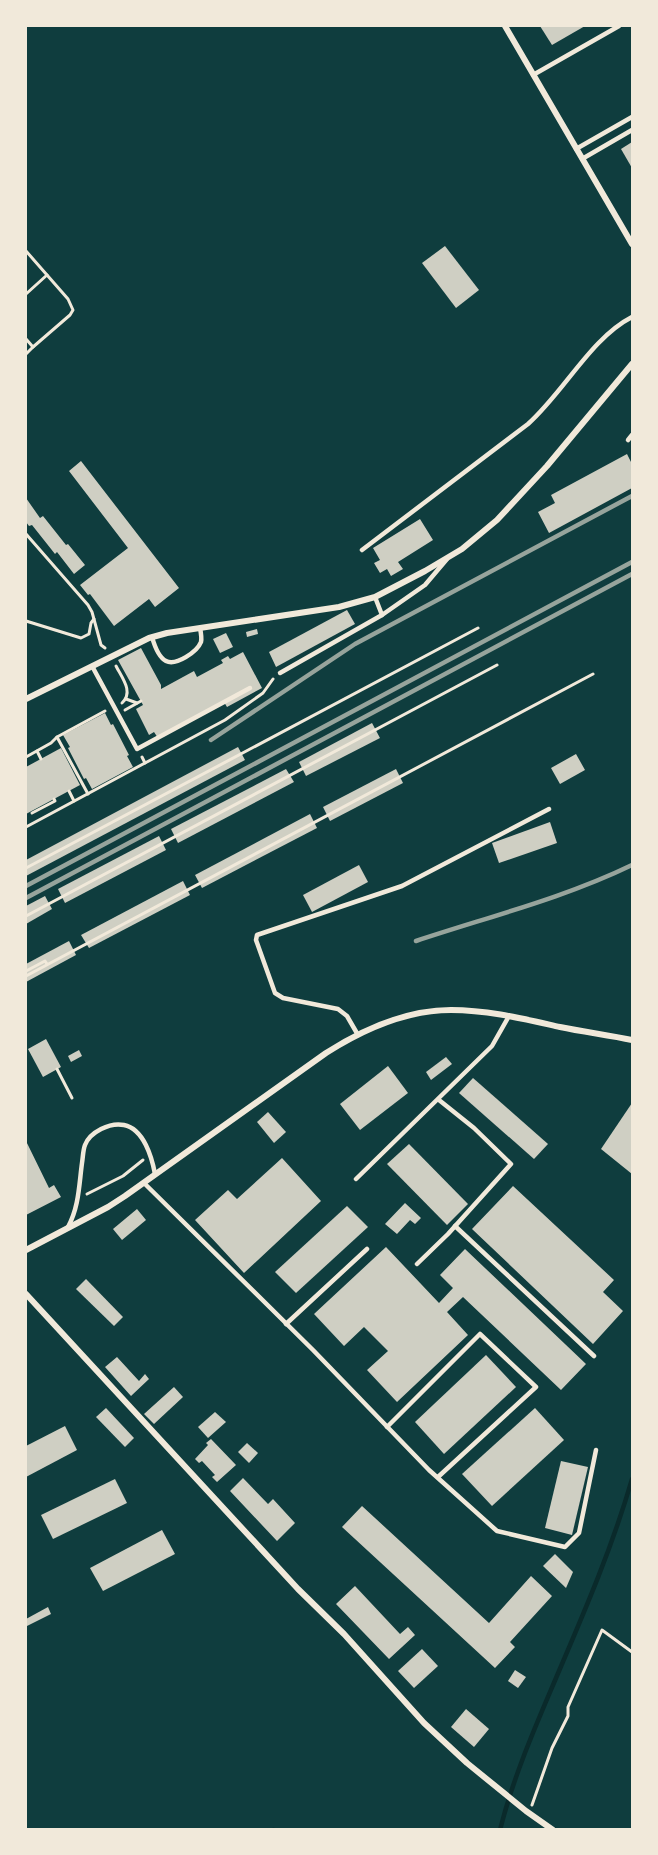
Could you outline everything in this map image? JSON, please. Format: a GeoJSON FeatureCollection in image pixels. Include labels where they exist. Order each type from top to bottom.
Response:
{"type":"FeatureCollection","features":[{"type":"Feature","properties":{"kind":"street"},"geometry":{"type":"LineString","coordinates":[[505,26],[633,244]]}},
{"type":"Feature","properties":{"kind":"street"},"geometry":{"type":"LineString","coordinates":[[26,699],[152,637],[320,610],[375,597],[449,557],[478,537],[519,497],[633,364]]}},
{"type":"Feature","properties":{"kind":"street"},"geometry":{"type":"LineString","coordinates":[[26,1250],[108,1208],[326,1053],[373,1028],[416,1015],[449,1010],[509,1016],[633,1040]]}},
{"type":"Feature","properties":{"kind":"street"},"geometry":{"type":"LineString","coordinates":[[26,1294],[298,1588],[344,1634],[424,1723],[492,1784],[553,1830]]}},
{"type":"Feature","properties":{"kind":"lane"},"geometry":{"type":"LineString","coordinates":[[533,75],[619,26]]}},
{"type":"Feature","properties":{"kind":"lane"},"geometry":{"type":"LineString","coordinates":[[576,149],[633,117]]}},
{"type":"Feature","properties":{"kind":"lane"},"geometry":{"type":"LineString","coordinates":[[582,159],[633,130]]}},
{"type":"Feature","properties":{"kind":"lane"},"geometry":{"type":"LineString","coordinates":[[362,550],[528,424],[542,411],[610,331],[633,317]]}},
{"type":"Feature","properties":{"kind":"lane"},"geometry":{"type":"LineString","coordinates":[[628,440],[633,435]]}},
{"type":"Feature","properties":{"kind":"lane"},"geometry":{"type":"LineString","coordinates":[[280,673],[382,615],[425,585],[449,557]]}},
{"type":"Feature","properties":{"kind":"lane"},"geometry":{"type":"LineString","coordinates":[[375,597],[382,615]]}},
{"type":"Feature","properties":{"kind":"lane"},"geometry":{"type":"LineString","coordinates":[[152,637],[161,657],[166,662],[173,662],[182,659],[197,648],[201,639],[200,628]]}},
{"type":"Feature","properties":{"kind":"lane"},"geometry":{"type":"LineString","coordinates":[[92,665],[137,749],[250,688]]}},
{"type":"Feature","properties":{"kind":"lane"},"geometry":{"type":"LineString","coordinates":[[358,1035],[347,1016],[338,1009],[283,998],[275,993],[256,940],[257,935],[402,886],[549,810]]}},
{"type":"Feature","properties":{"kind":"lane"},"geometry":{"type":"LineString","coordinates":[[356,1179],[492,1046],[509,1016]]}},
{"type":"Feature","properties":{"kind":"lane"},"geometry":{"type":"LineString","coordinates":[[417,1264],[511,1164],[474,1128],[439,1100]]}},
{"type":"Feature","properties":{"kind":"lane"},"geometry":{"type":"LineString","coordinates":[[67,1229],[73,1218],[78,1198],[84,1146],[97,1131],[126,1125],[135,1131],[150,1155],[155,1174]]}},
{"type":"Feature","properties":{"kind":"lane"},"geometry":{"type":"LineString","coordinates":[[144,1183],[438,1478],[497,1531],[565,1547],[579,1533],[596,1450]]}},
{"type":"Feature","properties":{"kind":"lane"},"geometry":{"type":"LineString","coordinates":[[455,1226],[594,1356]]}},
{"type":"Feature","properties":{"kind":"lane"},"geometry":{"type":"LineString","coordinates":[[286,1324],[367,1249]]}},
{"type":"Feature","properties":{"kind":"lane"},"geometry":{"type":"LineString","coordinates":[[387,1427],[480,1334],[536,1387],[438,1478]]}},
{"type":"Feature","properties":{"kind":"path"},"geometry":{"type":"LineString","coordinates":[[26,251],[68,299],[73,310],[26,354]]}},
{"type":"Feature","properties":{"kind":"path"},"geometry":{"type":"LineString","coordinates":[[26,294],[47,275]]}},
{"type":"Feature","properties":{"kind":"path"},"geometry":{"type":"LineString","coordinates":[[26,339],[33,347]]}},
{"type":"Feature","properties":{"kind":"path"},"geometry":{"type":"LineString","coordinates":[[26,534],[87,605],[101,645],[104,645],[113,655],[126,685],[126,699]]}},
{"type":"Feature","properties":{"kind":"path"},"geometry":{"type":"LineString","coordinates":[[26,621],[81,638],[89,634],[91,622],[94,620]]}},
{"type":"Feature","properties":{"kind":"path"},"geometry":{"type":"LineString","coordinates":[[26,868],[478,628]]}},
{"type":"Feature","properties":{"kind":"path"},"geometry":{"type":"LineString","coordinates":[[26,916],[496,665]]}},
{"type":"Feature","properties":{"kind":"path"},"geometry":{"type":"LineString","coordinates":[[26,827],[225,720],[263,693],[280,673]]}},
{"type":"Feature","properties":{"kind":"path"},"geometry":{"type":"LineString","coordinates":[[26,976],[593,675]]}},
{"type":"Feature","properties":{"kind":"path"},"geometry":{"type":"LineString","coordinates":[[126,699],[137,704]]}},
{"type":"Feature","properties":{"kind":"path"},"geometry":{"type":"LineString","coordinates":[[114,706],[126,699]]}},
{"type":"Feature","properties":{"kind":"path"},"geometry":{"type":"LineString","coordinates":[[26,757],[107,709],[111,718]]}},
{"type":"Feature","properties":{"kind":"path"},"geometry":{"type":"LineString","coordinates":[[57,737],[88,794]]}},
{"type":"Feature","properties":{"kind":"path"},"geometry":{"type":"LineString","coordinates":[[137,749],[145,763]]}},
{"type":"Feature","properties":{"kind":"path"},"geometry":{"type":"LineString","coordinates":[[37,751],[41,759]]}},
{"type":"Feature","properties":{"kind":"path"},"geometry":{"type":"LineString","coordinates":[[69,791],[74,801]]}},
{"type":"Feature","properties":{"kind":"path"},"geometry":{"type":"LineString","coordinates":[[37,821],[32,812],[55,801],[54,799]]}},
{"type":"Feature","properties":{"kind":"path"},"geometry":{"type":"LineString","coordinates":[[26,971],[45,961],[47,964]]}},
{"type":"Feature","properties":{"kind":"path"},"geometry":{"type":"LineString","coordinates":[[57,1069],[72,1098]]}},
{"type":"Feature","properties":{"kind":"path"},"geometry":{"type":"LineString","coordinates":[[78,1198],[123,1176],[150,1155]]}},
{"type":"Feature","properties":{"kind":"path"},"geometry":{"type":"LineString","coordinates":[[528,1812],[552,1748],[568,1716],[568,1707],[602,1630],[633,1652]]}},
{"type":"Feature","properties":{"kind":"building"},"geometry":{"type":"Polygon","coordinates":[[[540,26],[585,26],[552,45],[540,26]]]}},
{"type":"Feature","properties":{"kind":"building"},"geometry":{"type":"Polygon","coordinates":[[[632,142],[632,168],[621,149],[632,142]]]}},
{"type":"Feature","properties":{"kind":"building"},"geometry":{"type":"Polygon","coordinates":[[[445,246],[479,290],[456,308],[422,263],[445,246]]]}},
{"type":"Feature","properties":{"kind":"building"},"geometry":{"type":"Polygon","coordinates":[[[627,454],[632,464],[632,488],[549,533],[538,512],[555,503],[551,495],[627,454]]]}},
{"type":"Feature","properties":{"kind":"building"},"geometry":{"type":"Polygon","coordinates":[[[81,461],[179,588],[155,607],[149,599],[114,626],[90,594],[88,595],[80,585],[128,548],[69,471],[81,461]]]}},
{"type":"Feature","properties":{"kind":"building"},"geometry":{"type":"Polygon","coordinates":[[[26,498],[40,518],[43,516],[85,565],[74,574],[57,552],[55,554],[32,525],[29,526],[26,522],[26,498]]]}},
{"type":"Feature","properties":{"kind":"building"},"geometry":{"type":"Polygon","coordinates":[[[420,519],[433,540],[398,562],[403,569],[391,576],[387,569],[380,573],[374,563],[380,560],[373,548],[420,519]]]}},
{"type":"Feature","properties":{"kind":"building"},"geometry":{"type":"Polygon","coordinates":[[[347,610],[355,624],[276,667],[269,652],[347,610]]]}},
{"type":"Feature","properties":{"kind":"building"},"geometry":{"type":"Polygon","coordinates":[[[257,629],[258,634],[247,637],[246,632],[257,629]]]}},
{"type":"Feature","properties":{"kind":"building"},"geometry":{"type":"Polygon","coordinates":[[[226,633],[233,647],[220,653],[213,639],[226,633]]]}},
{"type":"Feature","properties":{"kind":"building"},"geometry":{"type":"Polygon","coordinates":[[[141,648],[161,689],[194,671],[197,677],[223,663],[221,660],[228,656],[230,659],[243,652],[262,688],[227,707],[224,702],[158,738],[154,732],[149,735],[136,709],[143,705],[118,660],[141,648]]]}},
{"type":"Feature","properties":{"kind":"building"},"geometry":{"type":"Polygon","coordinates":[[[105,713],[111,725],[113,724],[133,767],[92,789],[86,778],[84,779],[63,735],[105,713]]]}},
{"type":"Feature","properties":{"kind":"building"},"geometry":{"type":"Polygon","coordinates":[[[372,723],[380,738],[306,776],[299,762],[372,723]]]}},
{"type":"Feature","properties":{"kind":"building"},"geometry":{"type":"Polygon","coordinates":[[[238,747],[245,760],[26,876],[26,860],[238,747]]]}},
{"type":"Feature","properties":{"kind":"building"},"geometry":{"type":"Polygon","coordinates":[[[61,748],[80,785],[26,814],[26,767],[61,748]]]}},
{"type":"Feature","properties":{"kind":"building"},"geometry":{"type":"Polygon","coordinates":[[[576,754],[585,770],[560,784],[551,768],[576,754]]]}},
{"type":"Feature","properties":{"kind":"building"},"geometry":{"type":"Polygon","coordinates":[[[286,769],[294,782],[178,843],[171,829],[286,769]]]}},
{"type":"Feature","properties":{"kind":"building"},"geometry":{"type":"Polygon","coordinates":[[[396,769],[403,783],[330,821],[323,807],[396,769]]]}},
{"type":"Feature","properties":{"kind":"building"},"geometry":{"type":"Polygon","coordinates":[[[310,814],[317,828],[202,888],[195,875],[310,814]]]}},
{"type":"Feature","properties":{"kind":"building"},"geometry":{"type":"Polygon","coordinates":[[[550,822],[557,843],[499,863],[492,843],[550,822]]]}},
{"type":"Feature","properties":{"kind":"building"},"geometry":{"type":"Polygon","coordinates":[[[159,836],[166,850],[65,903],[58,889],[159,836]]]}},
{"type":"Feature","properties":{"kind":"building"},"geometry":{"type":"Polygon","coordinates":[[[359,865],[368,882],[312,912],[303,895],[359,865]]]}},
{"type":"Feature","properties":{"kind":"building"},"geometry":{"type":"Polygon","coordinates":[[[183,881],[190,895],[89,948],[81,935],[183,881]]]}},
{"type":"Feature","properties":{"kind":"building"},"geometry":{"type":"Polygon","coordinates":[[[45,896],[52,909],[26,924],[26,906],[45,896]]]}},
{"type":"Feature","properties":{"kind":"building"},"geometry":{"type":"Polygon","coordinates":[[[69,941],[76,955],[26,982],[26,964],[69,941]]]}},
{"type":"Feature","properties":{"kind":"building"},"geometry":{"type":"Polygon","coordinates":[[[46,1039],[61,1067],[43,1077],[28,1049],[46,1039]]]}},
{"type":"Feature","properties":{"kind":"building"},"geometry":{"type":"Polygon","coordinates":[[[79,1050],[82,1056],[71,1062],[68,1056],[79,1050]]]}},
{"type":"Feature","properties":{"kind":"building"},"geometry":{"type":"Polygon","coordinates":[[[446,1057],[452,1064],[431,1080],[426,1072],[446,1057]]]}},
{"type":"Feature","properties":{"kind":"building"},"geometry":{"type":"Polygon","coordinates":[[[388,1066],[408,1093],[360,1130],[340,1104],[388,1066]]]}},
{"type":"Feature","properties":{"kind":"building"},"geometry":{"type":"Polygon","coordinates":[[[473,1078],[548,1144],[534,1159],[459,1093],[473,1078]]]}},
{"type":"Feature","properties":{"kind":"building"},"geometry":{"type":"Polygon","coordinates":[[[632,1103],[632,1174],[601,1149],[632,1103]]]}},
{"type":"Feature","properties":{"kind":"building"},"geometry":{"type":"Polygon","coordinates":[[[268,1112],[286,1132],[274,1143],[257,1122],[268,1112]]]}},
{"type":"Feature","properties":{"kind":"building"},"geometry":{"type":"Polygon","coordinates":[[[26,1141],[49,1188],[54,1185],[61,1197],[26,1215],[26,1141]]]}},
{"type":"Feature","properties":{"kind":"building"},"geometry":{"type":"Polygon","coordinates":[[[409,1144],[468,1204],[447,1225],[387,1164],[409,1144]]]}},
{"type":"Feature","properties":{"kind":"building"},"geometry":{"type":"Polygon","coordinates":[[[282,1158],[321,1201],[244,1273],[195,1220],[228,1190],[237,1199],[282,1158]]]}},
{"type":"Feature","properties":{"kind":"building"},"geometry":{"type":"Polygon","coordinates":[[[513,1186],[614,1280],[603,1292],[623,1311],[593,1344],[472,1229],[513,1186]]]}},
{"type":"Feature","properties":{"kind":"building"},"geometry":{"type":"Polygon","coordinates":[[[405,1203],[421,1218],[415,1224],[410,1220],[397,1234],[385,1224],[405,1203]]]}},
{"type":"Feature","properties":{"kind":"building"},"geometry":{"type":"Polygon","coordinates":[[[347,1206],[368,1227],[296,1293],[275,1272],[347,1206]]]}},
{"type":"Feature","properties":{"kind":"building"},"geometry":{"type":"Polygon","coordinates":[[[137,1209],[146,1220],[122,1240],[113,1229],[137,1209]]]}},
{"type":"Feature","properties":{"kind":"building"},"geometry":{"type":"Polygon","coordinates":[[[386,1247],[439,1303],[453,1288],[440,1275],[465,1249],[586,1364],[561,1390],[463,1297],[447,1312],[468,1335],[397,1402],[367,1370],[388,1351],[364,1327],[344,1346],[314,1314],[386,1247]]]}},
{"type":"Feature","properties":{"kind":"building"},"geometry":{"type":"Polygon","coordinates":[[[86,1279],[123,1317],[114,1326],[76,1289],[86,1279]]]}},
{"type":"Feature","properties":{"kind":"building"},"geometry":{"type":"Polygon","coordinates":[[[486,1355],[516,1387],[444,1454],[415,1422],[486,1355]]]}},
{"type":"Feature","properties":{"kind":"building"},"geometry":{"type":"Polygon","coordinates":[[[117,1357],[139,1381],[145,1374],[149,1379],[131,1396],[105,1367],[117,1357]]]}},
{"type":"Feature","properties":{"kind":"building"},"geometry":{"type":"Polygon","coordinates":[[[174,1387],[183,1397],[154,1424],[144,1414],[174,1387]]]}},
{"type":"Feature","properties":{"kind":"building"},"geometry":{"type":"Polygon","coordinates":[[[106,1408],[134,1438],[125,1447],[96,1417],[106,1408]]]}},
{"type":"Feature","properties":{"kind":"building"},"geometry":{"type":"Polygon","coordinates":[[[535,1408],[564,1440],[492,1506],[462,1474],[535,1408]]]}},
{"type":"Feature","properties":{"kind":"building"},"geometry":{"type":"Polygon","coordinates":[[[215,1412],[226,1422],[208,1438],[198,1427],[215,1412]]]}},
{"type":"Feature","properties":{"kind":"building"},"geometry":{"type":"Polygon","coordinates":[[[65,1426],[77,1450],[26,1477],[26,1446],[65,1426]]]}},
{"type":"Feature","properties":{"kind":"building"},"geometry":{"type":"Polygon","coordinates":[[[211,1439],[236,1465],[217,1482],[212,1477],[215,1475],[202,1461],[199,1463],[195,1459],[211,1439]]]}},
{"type":"Feature","properties":{"kind":"building"},"geometry":{"type":"Polygon","coordinates":[[[247,1443],[258,1453],[249,1463],[238,1452],[247,1443]]]}},
{"type":"Feature","properties":{"kind":"building"},"geometry":{"type":"Polygon","coordinates":[[[561,1461],[588,1467],[572,1535],[545,1528],[561,1461]]]}},
{"type":"Feature","properties":{"kind":"building"},"geometry":{"type":"Polygon","coordinates":[[[243,1478],[268,1504],[273,1499],[295,1523],[277,1541],[230,1491],[243,1478]]]}},
{"type":"Feature","properties":{"kind":"building"},"geometry":{"type":"Polygon","coordinates":[[[115,1479],[127,1503],[53,1539],[41,1515],[115,1479]]]}},
{"type":"Feature","properties":{"kind":"building"},"geometry":{"type":"Polygon","coordinates":[[[362,1506],[489,1623],[531,1576],[552,1596],[510,1642],[515,1647],[495,1668],[342,1527],[362,1506]]]}},
{"type":"Feature","properties":{"kind":"building"},"geometry":{"type":"Polygon","coordinates":[[[162,1530],[175,1554],[103,1591],[90,1568],[162,1530]]]}},
{"type":"Feature","properties":{"kind":"building"},"geometry":{"type":"Polygon","coordinates":[[[555,1554],[573,1572],[566,1588],[543,1566],[555,1554]]]}},
{"type":"Feature","properties":{"kind":"building"},"geometry":{"type":"Polygon","coordinates":[[[355,1586],[400,1634],[408,1627],[415,1635],[389,1659],[336,1604],[355,1586]]]}},
{"type":"Feature","properties":{"kind":"building"},"geometry":{"type":"Polygon","coordinates":[[[48,1607],[51,1614],[27,1626],[26,1619],[48,1607]]]}},
{"type":"Feature","properties":{"kind":"building"},"geometry":{"type":"Polygon","coordinates":[[[422,1649],[438,1666],[414,1688],[398,1671],[422,1649]]]}},
{"type":"Feature","properties":{"kind":"building"},"geometry":{"type":"Polygon","coordinates":[[[515,1670],[526,1677],[518,1688],[508,1681],[515,1670]]]}},
{"type":"Feature","properties":{"kind":"building"},"geometry":{"type":"Polygon","coordinates":[[[466,1709],[489,1729],[474,1747],[451,1727],[466,1709]]]}},
{"type":"Feature","properties":{"kind":"waterway"},"geometry":{"type":"LineString","coordinates":[[500,1830],[534,1729],[599,1576],[632,1479]]}},
{"type":"Feature","properties":{"kind":"railway"},"geometry":{"type":"LineString","coordinates":[[211,740],[355,644],[632,496]]}},
{"type":"Feature","properties":{"kind":"railway"},"geometry":{"type":"LineString","coordinates":[[26,886],[632,562]]}},
{"type":"Feature","properties":{"kind":"railway"},"geometry":{"type":"LineString","coordinates":[[26,898],[632,574]]}},
{"type":"Feature","properties":{"kind":"railway"},"geometry":{"type":"LineString","coordinates":[[416,941],[553,897],[632,865]]}}]}
